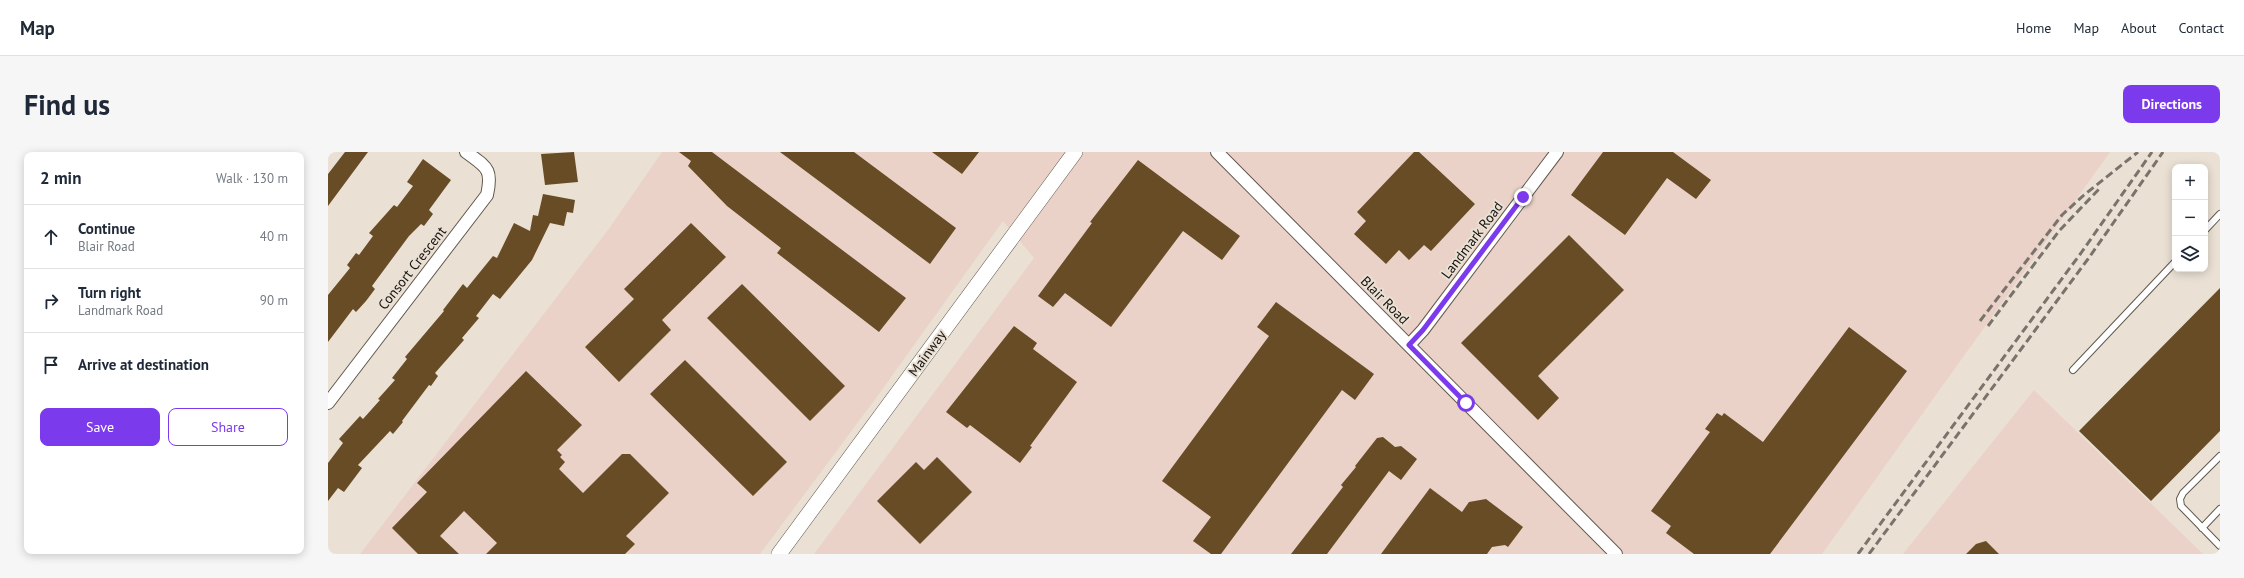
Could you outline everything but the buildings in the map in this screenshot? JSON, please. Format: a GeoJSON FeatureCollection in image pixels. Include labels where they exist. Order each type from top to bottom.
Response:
{"type":"FeatureCollection","features":[{"type":"Feature","properties":{"kind":"street","name":"Consort Crescent"},"geometry":{"type":"LineString","coordinates":[[328,402],[487,195],[490,178],[485,166],[466,152]]}},
{"type":"Feature","properties":{"kind":"street","name":"Mainway"},"geometry":{"type":"LineString","coordinates":[[779,554],[1075,152]]}},
{"type":"Feature","properties":{"kind":"street","name":"Blair Road"},"geometry":{"type":"LineString","coordinates":[[1217,152],[1616,554]]}},
{"type":"Feature","properties":{"kind":"street","name":"Landmark Road"},"geometry":{"type":"LineString","coordinates":[[1409,345],[1423,330],[1557,152]]}},
{"type":"Feature","properties":{"kind":"lane"},"geometry":{"type":"LineString","coordinates":[[2208,227],[2220,214]]}},
{"type":"Feature","properties":{"kind":"lane"},"geometry":{"type":"LineString","coordinates":[[2073,370],[2172,265]]}},
{"type":"Feature","properties":{"kind":"lane"},"geometry":{"type":"LineString","coordinates":[[2220,456],[2183,493],[2180,499],[2181,506],[2220,546]]}},
{"type":"Feature","properties":{"kind":"lane"},"geometry":{"type":"LineString","coordinates":[[2202,528],[2220,509]]}},
{"type":"Feature","properties":{"kind":"shaded area"},"geometry":{"type":"Polygon","coordinates":[[[662,152],[2110,152],[1822,554],[814,554],[1034,258],[1003,221],[876,398],[760,554],[360,554],[608,230],[662,152]]]}},
{"type":"Feature","properties":{"kind":"shaded area"},"geometry":{"type":"Polygon","coordinates":[[[2034,390],[2203,554],[1903,554],[2034,390]]]}},
{"type":"Feature","properties":{"kind":"railway"},"geometry":{"type":"LineString","coordinates":[[1980,321],[2062,215],[2084,195],[2138,152]]}},
{"type":"Feature","properties":{"kind":"railway"},"geometry":{"type":"LineString","coordinates":[[1858,554],[2081,253],[2152,152]]}},
{"type":"Feature","properties":{"kind":"railway"},"geometry":{"type":"LineString","coordinates":[[1869,554],[2088,259],[2163,152]]}},
{"type":"Feature","properties":{"kind":"railway"},"geometry":{"type":"LineString","coordinates":[[1988,326],[2059,231],[2100,188]]}},
{"type":"Feature","properties":{"kind":"route"},"geometry":{"type":"LineString","coordinates":[[1466,403],[1409,345],[1423,330],[1523,197]]}}]}
